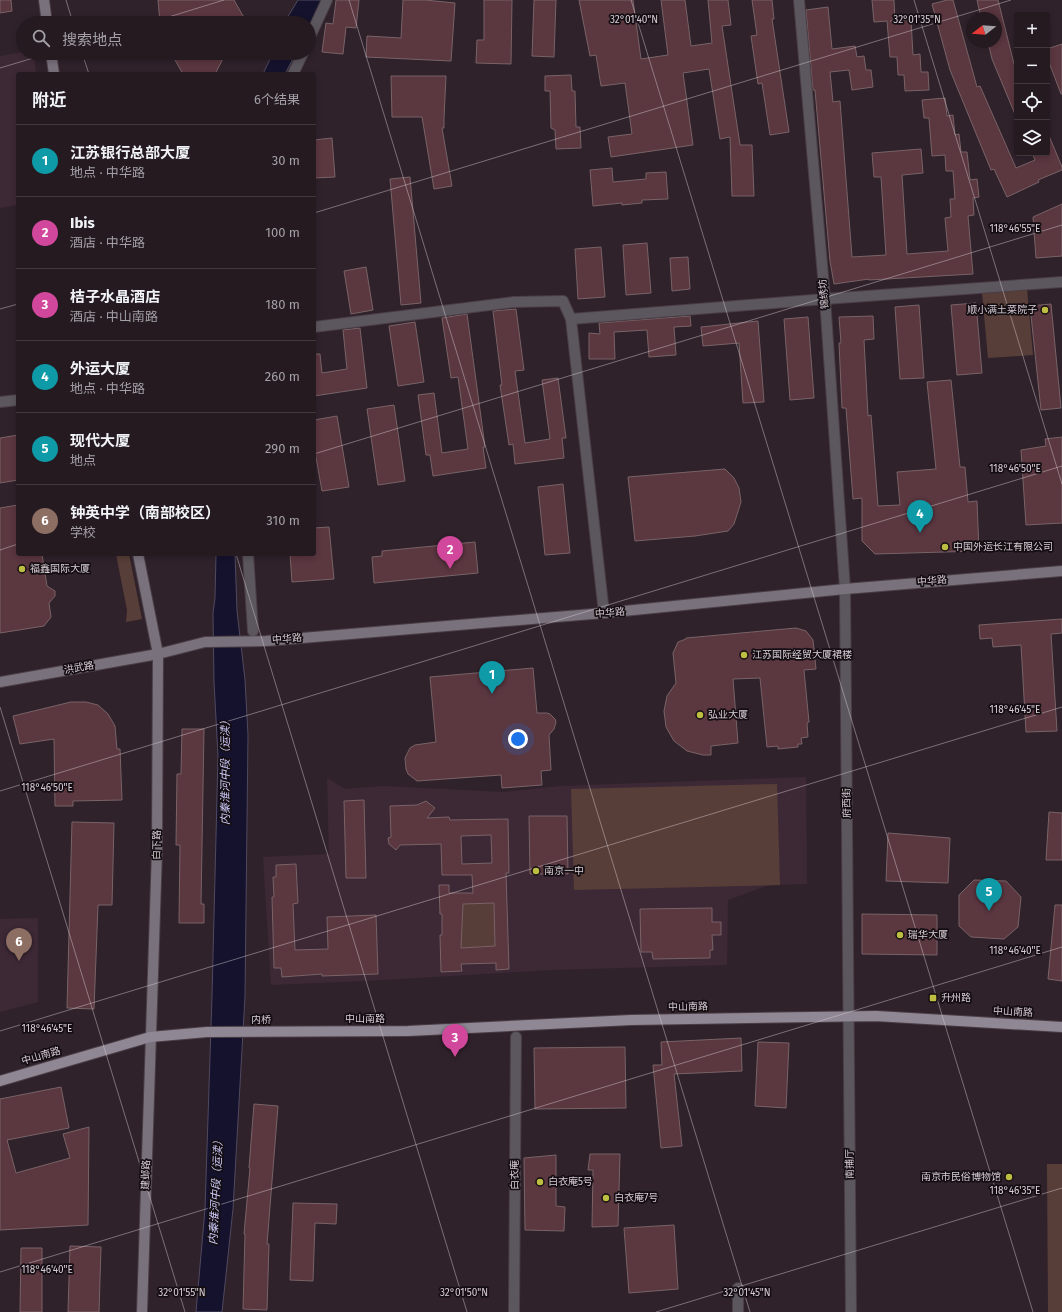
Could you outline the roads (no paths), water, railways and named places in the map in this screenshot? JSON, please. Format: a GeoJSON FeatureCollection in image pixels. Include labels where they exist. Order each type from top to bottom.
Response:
{"type":"FeatureCollection","features":[{"type":"Feature","properties":{"kind":"main road"},"geometry":{"type":"LineString","coordinates":[[44,0],[46,16]]}},
{"type":"Feature","properties":{"kind":"main road"},"geometry":{"type":"LineString","coordinates":[[52,60],[54,72]]}},
{"type":"Feature","properties":{"kind":"main road","name":"白下路"},"geometry":{"type":"LineString","coordinates":[[138,556],[158,654],[157,850],[150,1037]]}},
{"type":"Feature","properties":{"kind":"main road","name":"中华路"},"geometry":{"type":"LineString","coordinates":[[158,654],[205,642],[266,641],[604,613],[845,589],[1062,571]]}},
{"type":"Feature","properties":{"kind":"main road","name":"洪武路"},"geometry":{"type":"LineString","coordinates":[[0,682],[158,654]]}},
{"type":"Feature","properties":{"kind":"main road","name":"中山南路"},"geometry":{"type":"LineString","coordinates":[[315,1032],[408,1031],[631,1020],[876,1016],[1062,1027]]}},
{"type":"Feature","properties":{"kind":"main road","name":"中山南路"},"geometry":{"type":"LineString","coordinates":[[0,1081],[150,1037],[206,1032]]}},
{"type":"Feature","properties":{"kind":"main road","name":"内桥"},"geometry":{"type":"LineString","coordinates":[[206,1032],[315,1032]]}},
{"type":"Feature","properties":{"kind":"main road","name":"建邺路"},"geometry":{"type":"LineString","coordinates":[[142,1312],[150,1037]]}},
{"type":"Feature","properties":{"kind":"street"},"geometry":{"type":"LineString","coordinates":[[316,24],[327,0]]}},
{"type":"Feature","properties":{"kind":"street","name":"锦绣坊"},"geometry":{"type":"LineString","coordinates":[[799,0],[825,299],[845,589]]}},
{"type":"Feature","properties":{"kind":"street"},"geometry":{"type":"LineString","coordinates":[[294,72],[300,60]]}},
{"type":"Feature","properties":{"kind":"street"},"geometry":{"type":"LineString","coordinates":[[571,319],[1062,282]]}},
{"type":"Feature","properties":{"kind":"street"},"geometry":{"type":"LineString","coordinates":[[316,327],[514,302],[562,301],[571,319],[604,613]]}},
{"type":"Feature","properties":{"kind":"street"},"geometry":{"type":"LineString","coordinates":[[0,402],[16,400]]}},
{"type":"Feature","properties":{"kind":"street"},"geometry":{"type":"LineString","coordinates":[[248,556],[253,631]]}},
{"type":"Feature","properties":{"kind":"street","name":"府西街"},"geometry":{"type":"LineString","coordinates":[[845,589],[849,1017]]}},
{"type":"Feature","properties":{"kind":"street","name":"南捕厅"},"geometry":{"type":"LineString","coordinates":[[849,1017],[852,1312]]}},
{"type":"Feature","properties":{"kind":"street","name":"白衣庵"},"geometry":{"type":"LineString","coordinates":[[514,1312],[516,1037]]}},
{"type":"Feature","properties":{"kind":"street"},"geometry":{"type":"LineString","coordinates":[[738,1288],[738,1312]]}},
{"type":"Feature","properties":{"kind":"water"},"geometry":{"type":"Polygon","coordinates":[[[298,0],[324,0],[315,16],[288,16],[298,0]]]}},
{"type":"Feature","properties":{"kind":"water"},"geometry":{"type":"Polygon","coordinates":[[[270,60],[292,60],[286,72],[264,72],[270,60]]]}},
{"type":"Feature","properties":{"kind":"water","name":"内秦淮河中段（运渎）"},"geometry":{"type":"Polygon","coordinates":[[[216,556],[235,556],[237,611],[245,680],[248,735],[245,996],[233,1209],[222,1312],[196,1312],[205,1209],[212,996],[218,756],[214,682],[213,613],[215,598],[216,556]]]}},
{"type":"Feature","properties":{"kind":"place","name":"顺小满土菜院子"},"geometry":{"type":"Point","coordinates":[1045,310]}},
{"type":"Feature","properties":{"kind":"place","name":"外运大厦"},"geometry":{"type":"Point","coordinates":[920,533]}},
{"type":"Feature","properties":{"kind":"place","name":"中国外运长江有限公司"},"geometry":{"type":"Point","coordinates":[945,547]}},
{"type":"Feature","properties":{"kind":"place","name":"福鑫国际大厦"},"geometry":{"type":"Point","coordinates":[22,569]}},
{"type":"Feature","properties":{"kind":"place","name":"Ibis"},"geometry":{"type":"Point","coordinates":[450,569]}},
{"type":"Feature","properties":{"kind":"place","name":"江苏国际经贸大厦裙楼"},"geometry":{"type":"Point","coordinates":[744,655]}},
{"type":"Feature","properties":{"kind":"place","name":"江苏银行总部大厦"},"geometry":{"type":"Point","coordinates":[492,694]}},
{"type":"Feature","properties":{"kind":"place","name":"弘业大厦"},"geometry":{"type":"Point","coordinates":[700,715]}},
{"type":"Feature","properties":{"kind":"place","name":"南京一中"},"geometry":{"type":"Point","coordinates":[536,871]}},
{"type":"Feature","properties":{"kind":"place","name":"现代大厦"},"geometry":{"type":"Point","coordinates":[989,911]}},
{"type":"Feature","properties":{"kind":"place","name":"瑞华大厦"},"geometry":{"type":"Point","coordinates":[900,935]}},
{"type":"Feature","properties":{"kind":"place","name":"钟英中学（南部校区）"},"geometry":{"type":"Point","coordinates":[19,961]}},
{"type":"Feature","properties":{"kind":"place","name":"升州路"},"geometry":{"type":"Point","coordinates":[933,998]}},
{"type":"Feature","properties":{"kind":"place","name":"桔子水晶酒店"},"geometry":{"type":"Point","coordinates":[455,1057]}},
{"type":"Feature","properties":{"kind":"place","name":"南京市民俗博物馆"},"geometry":{"type":"Point","coordinates":[1009,1177]}},
{"type":"Feature","properties":{"kind":"place","name":"白衣庵5号"},"geometry":{"type":"Point","coordinates":[540,1182]}},
{"type":"Feature","properties":{"kind":"place","name":"白衣庵7号"},"geometry":{"type":"Point","coordinates":[606,1198]}}]}
